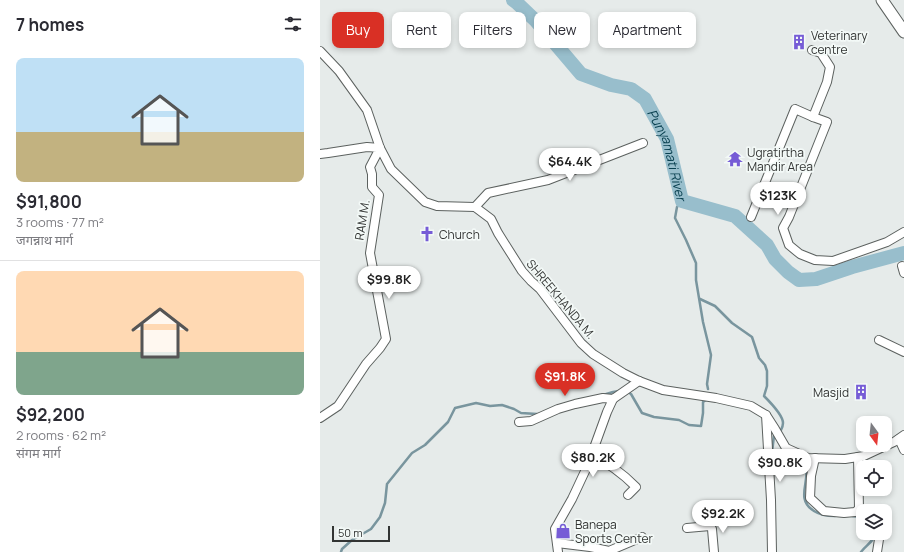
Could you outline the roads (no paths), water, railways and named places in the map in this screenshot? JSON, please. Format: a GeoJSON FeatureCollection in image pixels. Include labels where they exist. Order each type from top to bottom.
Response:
{"type":"FeatureCollection","features":[{"type":"Feature","properties":{"kind":"main road"},"geometry":{"type":"LineString","coordinates":[[882,0],[904,32]]}},
{"type":"Feature","properties":{"kind":"street"},"geometry":{"type":"LineString","coordinates":[[812,50],[821,52],[830,67],[822,97],[813,117]]}},
{"type":"Feature","properties":{"kind":"street"},"geometry":{"type":"LineString","coordinates":[[320,51],[339,71],[367,110],[380,148],[391,169],[425,202],[437,206],[475,207],[488,193],[548,180],[643,143]]}},
{"type":"Feature","properties":{"kind":"street"},"geometry":{"type":"LineString","coordinates":[[750,217],[795,109],[826,122],[789,217],[783,228],[789,245],[800,254],[815,260],[834,261],[887,242],[904,232]]}},
{"type":"Feature","properties":{"kind":"street"},"geometry":{"type":"LineString","coordinates":[[320,154],[367,147],[380,148]]}},
{"type":"Feature","properties":{"kind":"street","name":"RAM M."},"geometry":{"type":"LineString","coordinates":[[320,418],[338,406],[366,364],[386,339],[370,253],[378,195],[372,187],[372,174],[370,168],[380,148]]}},
{"type":"Feature","properties":{"kind":"street","name":"SHREEKHANDA M."},"geometry":{"type":"LineString","coordinates":[[475,207],[491,219],[522,271],[540,289],[581,343],[593,354],[638,382],[664,390],[716,398],[751,406],[766,415],[776,429],[786,448],[808,458],[845,459],[858,457],[876,451],[901,437]]}},
{"type":"Feature","properties":{"kind":"street"},"geometry":{"type":"LineString","coordinates":[[879,340],[904,352]]}},
{"type":"Feature","properties":{"kind":"street"},"geometry":{"type":"LineString","coordinates":[[558,552],[555,529],[572,499],[587,467],[606,412],[616,397],[638,382]]}},
{"type":"Feature","properties":{"kind":"street"},"geometry":{"type":"LineString","coordinates":[[519,422],[531,421],[558,409],[576,404],[602,398],[616,397]]}},
{"type":"Feature","properties":{"kind":"street"},"geometry":{"type":"LineString","coordinates":[[766,415],[771,500],[772,552]]}},
{"type":"Feature","properties":{"kind":"street"},"geometry":{"type":"LineString","coordinates":[[901,437],[904,450]]}},
{"type":"Feature","properties":{"kind":"street"},"geometry":{"type":"LineString","coordinates":[[591,455],[623,474],[636,486],[628,495]]}},
{"type":"Feature","properties":{"kind":"street"},"geometry":{"type":"LineString","coordinates":[[858,457],[861,504]]}},
{"type":"Feature","properties":{"kind":"street"},"geometry":{"type":"LineString","coordinates":[[815,458],[811,476],[810,498],[824,511],[844,513],[856,512]]}},
{"type":"Feature","properties":{"kind":"street"},"geometry":{"type":"LineString","coordinates":[[710,508],[710,526],[712,529],[714,552]]}},
{"type":"Feature","properties":{"kind":"street"},"geometry":{"type":"LineString","coordinates":[[687,528],[710,526]]}},
{"type":"Feature","properties":{"kind":"street"},"geometry":{"type":"LineString","coordinates":[[557,543],[590,547],[609,552],[642,537]]}},
{"type":"Feature","properties":{"kind":"street"},"geometry":{"type":"LineString","coordinates":[[877,552],[879,540]]}},
{"type":"Feature","properties":{"kind":"waterway","name":"Punyamati River"},"geometry":{"type":"LineString","coordinates":[[513,0],[536,21],[581,74],[611,85],[631,89],[645,99],[667,139],[682,201],[735,216],[767,245],[775,259],[788,272],[799,280],[816,279],[852,267],[904,253]]}},
{"type":"Feature","properties":{"kind":"waterway"},"geometry":{"type":"LineString","coordinates":[[682,201],[677,207],[675,218],[696,263],[696,280],[703,322],[711,355],[707,384],[708,389]]}},
{"type":"Feature","properties":{"kind":"waterway"},"geometry":{"type":"LineString","coordinates":[[700,299],[715,306],[732,323],[752,337],[759,358],[765,365],[767,371],[767,386],[764,396],[781,416],[783,423],[781,430]]}},
{"type":"Feature","properties":{"kind":"waterway"},"geometry":{"type":"LineString","coordinates":[[603,395],[619,391]]}},
{"type":"Feature","properties":{"kind":"waterway"},"geometry":{"type":"LineString","coordinates":[[626,391],[631,394],[642,413],[654,417],[679,420],[689,425],[701,426],[703,402],[706,400]]}},
{"type":"Feature","properties":{"kind":"waterway"},"geometry":{"type":"LineString","coordinates":[[341,552],[342,549],[352,540],[371,529],[380,517],[385,503],[387,484],[412,453],[425,445],[448,422],[455,408],[476,403],[490,406],[502,405],[521,413],[537,414]]}},
{"type":"Feature","properties":{"kind":"waterway"},"geometry":{"type":"LineString","coordinates":[[774,436],[772,452],[788,460],[806,465],[807,471],[804,496],[808,506],[819,513],[835,516]]}},
{"type":"Feature","properties":{"kind":"waterway"},"geometry":{"type":"LineString","coordinates":[[852,516],[856,517]]}},
{"type":"Feature","properties":{"kind":"waterway"},"geometry":{"type":"LineString","coordinates":[[861,552],[872,540]]}},
{"type":"Feature","properties":{"kind":"place","name":"Veterinary centre"},"geometry":{"type":"Point","coordinates":[799,42]}},
{"type":"Feature","properties":{"kind":"place","name":"Ugratirtha Mandir Area"},"geometry":{"type":"Point","coordinates":[735,159]}},
{"type":"Feature","properties":{"kind":"place","name":"Church"},"geometry":{"type":"Point","coordinates":[427,234]}},
{"type":"Feature","properties":{"kind":"place","name":"Masjid"},"geometry":{"type":"Point","coordinates":[861,392]}},
{"type":"Feature","properties":{"kind":"place","name":"Banepa Sports Center"},"geometry":{"type":"Point","coordinates":[563,531]}}]}
